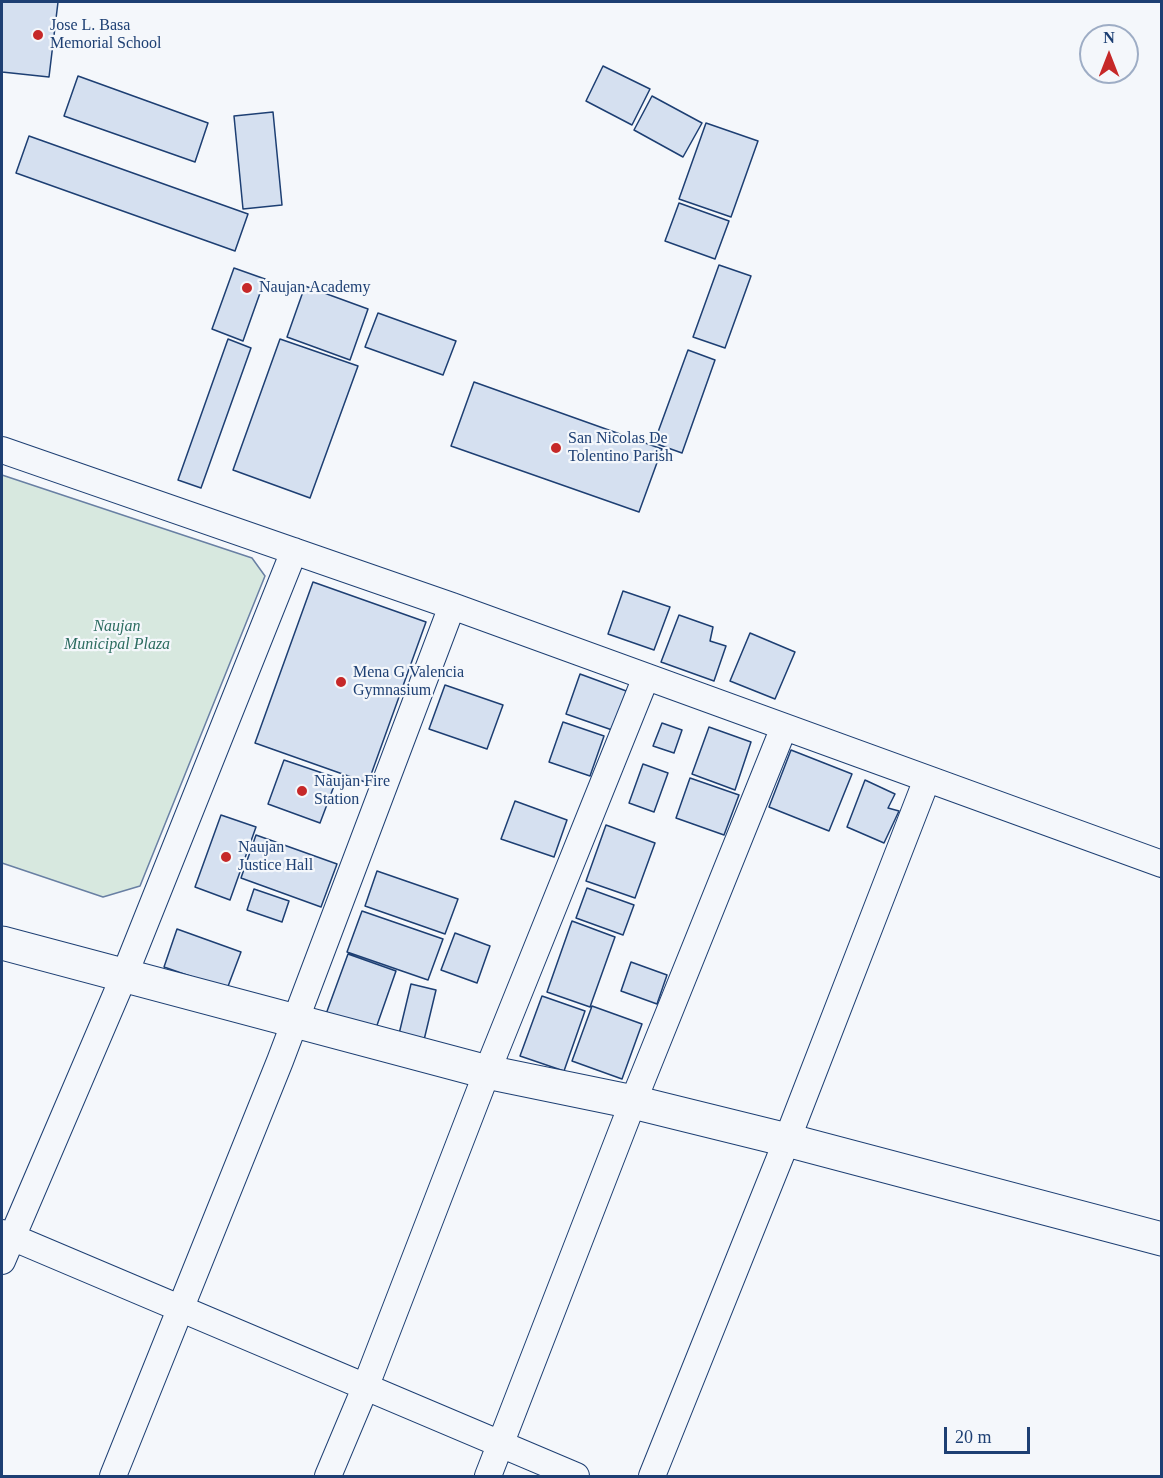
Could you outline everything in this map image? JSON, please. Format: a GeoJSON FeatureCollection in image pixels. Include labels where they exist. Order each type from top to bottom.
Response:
{"type":"FeatureCollection","features":[{"type":"Feature","properties":{"kind":"street"},"geometry":{"type":"LineString","coordinates":[[2,450],[452,606],[1161,864]]}},
{"type":"Feature","properties":{"kind":"street"},"geometry":{"type":"LineString","coordinates":[[294,551],[124,976],[5,1244],[181,1310],[576,1476]]}},
{"type":"Feature","properties":{"kind":"street"},"geometry":{"type":"LineString","coordinates":[[113,1476],[295,1021],[452,606]]}},
{"type":"Feature","properties":{"kind":"street"},"geometry":{"type":"LineString","coordinates":[[328,1476],[366,1388],[488,1072],[646,676]]}},
{"type":"Feature","properties":{"kind":"street"},"geometry":{"type":"LineString","coordinates":[[488,1476],[633,1102],[784,727]]}},
{"type":"Feature","properties":{"kind":"street"},"geometry":{"type":"LineString","coordinates":[[652,1476],[787,1140],[927,779]]}},
{"type":"Feature","properties":{"kind":"street"},"geometry":{"type":"LineString","coordinates":[[2,942],[488,1072],[633,1102],[787,1140],[1161,1239]]}},
{"type":"Feature","properties":{"kind":"green space","name":"Naujan Municipal Plaza"},"geometry":{"type":"Polygon","coordinates":[[[2,475],[252,558],[265,576],[140,886],[103,897],[2,863],[2,475]]]}},
{"type":"Feature","properties":{"kind":"building","name":"Jose L. Basa Memorial School"},"geometry":{"type":"Polygon","coordinates":[[[2,2],[58,2],[49,77],[2,72],[2,2]]]}},
{"type":"Feature","properties":{"kind":"building"},"geometry":{"type":"Polygon","coordinates":[[[603,66],[650,89],[632,125],[586,101],[603,66]]]}},
{"type":"Feature","properties":{"kind":"building"},"geometry":{"type":"Polygon","coordinates":[[[78,76],[208,123],[195,162],[64,116],[78,76]]]}},
{"type":"Feature","properties":{"kind":"building"},"geometry":{"type":"Polygon","coordinates":[[[652,96],[702,123],[683,157],[634,130],[652,96]]]}},
{"type":"Feature","properties":{"kind":"building"},"geometry":{"type":"Polygon","coordinates":[[[273,112],[282,205],[243,209],[234,116],[273,112]]]}},
{"type":"Feature","properties":{"kind":"building"},"geometry":{"type":"Polygon","coordinates":[[[706,123],[758,141],[731,217],[679,199],[706,123]]]}},
{"type":"Feature","properties":{"kind":"building"},"geometry":{"type":"Polygon","coordinates":[[[29,136],[248,214],[235,251],[16,173],[29,136]]]}},
{"type":"Feature","properties":{"kind":"building"},"geometry":{"type":"Polygon","coordinates":[[[679,203],[729,221],[715,259],[665,241],[679,203]]]}},
{"type":"Feature","properties":{"kind":"building"},"geometry":{"type":"Polygon","coordinates":[[[719,265],[751,276],[725,348],[693,337],[719,265]]]}},
{"type":"Feature","properties":{"kind":"building"},"geometry":{"type":"Polygon","coordinates":[[[234,268],[265,279],[243,341],[212,329],[234,268]]]}},
{"type":"Feature","properties":{"kind":"building"},"geometry":{"type":"Polygon","coordinates":[[[305,286],[368,309],[350,360],[287,337],[305,286]]]}},
{"type":"Feature","properties":{"kind":"building"},"geometry":{"type":"Polygon","coordinates":[[[378,313],[456,341],[443,375],[365,347],[378,313]]]}},
{"type":"Feature","properties":{"kind":"building"},"geometry":{"type":"Polygon","coordinates":[[[228,339],[251,348],[201,488],[178,480],[228,339]]]}},
{"type":"Feature","properties":{"kind":"building"},"geometry":{"type":"Polygon","coordinates":[[[280,339],[358,366],[310,498],[233,470],[280,339]]]}},
{"type":"Feature","properties":{"kind":"building"},"geometry":{"type":"Polygon","coordinates":[[[688,350],[715,360],[682,453],[654,443],[688,350]]]}},
{"type":"Feature","properties":{"kind":"building","name":"San Nicolas De Tolentino Parish"},"geometry":{"type":"Polygon","coordinates":[[[474,382],[662,449],[639,512],[451,446],[474,382]]]}},
{"type":"Feature","properties":{"kind":"building","name":"Mena G Valencia Gymnasium"},"geometry":{"type":"Polygon","coordinates":[[[313,582],[426,622],[368,783],[255,743],[313,582]]]}},
{"type":"Feature","properties":{"kind":"building"},"geometry":{"type":"Polygon","coordinates":[[[623,591],[670,607],[654,650],[608,634],[623,591]]]}},
{"type":"Feature","properties":{"kind":"building"},"geometry":{"type":"Polygon","coordinates":[[[679,615],[713,627],[710,641],[726,646],[714,681],[661,662],[679,615]]]}},
{"type":"Feature","properties":{"kind":"building"},"geometry":{"type":"Polygon","coordinates":[[[750,633],[795,652],[775,699],[730,681],[750,633]]]}},
{"type":"Feature","properties":{"kind":"building"},"geometry":{"type":"Polygon","coordinates":[[[580,674],[629,692],[615,731],[566,714],[580,674]]]}},
{"type":"Feature","properties":{"kind":"building"},"geometry":{"type":"Polygon","coordinates":[[[445,685],[503,705],[487,749],[429,729],[445,685]]]}},
{"type":"Feature","properties":{"kind":"building"},"geometry":{"type":"Polygon","coordinates":[[[563,722],[604,736],[590,776],[549,762],[563,722]]]}},
{"type":"Feature","properties":{"kind":"building"},"geometry":{"type":"Polygon","coordinates":[[[662,723],[682,730],[674,753],[653,746],[662,723]]]}},
{"type":"Feature","properties":{"kind":"building"},"geometry":{"type":"Polygon","coordinates":[[[709,727],[751,742],[735,790],[692,774],[709,727]]]}},
{"type":"Feature","properties":{"kind":"building"},"geometry":{"type":"Polygon","coordinates":[[[791,750],[852,774],[829,831],[769,807],[791,750]]]}},
{"type":"Feature","properties":{"kind":"building","name":"Naujan Fire Station"},"geometry":{"type":"Polygon","coordinates":[[[284,760],[337,778],[320,823],[268,804],[284,760]]]}},
{"type":"Feature","properties":{"kind":"building"},"geometry":{"type":"Polygon","coordinates":[[[643,764],[668,773],[654,812],[629,803],[643,764]]]}},
{"type":"Feature","properties":{"kind":"building"},"geometry":{"type":"Polygon","coordinates":[[[690,778],[739,795],[724,835],[676,818],[690,778]]]}},
{"type":"Feature","properties":{"kind":"building"},"geometry":{"type":"Polygon","coordinates":[[[865,780],[895,794],[888,808],[899,811],[884,843],[847,827],[865,780]]]}},
{"type":"Feature","properties":{"kind":"building"},"geometry":{"type":"Polygon","coordinates":[[[515,801],[567,820],[554,857],[501,839],[515,801]]]}},
{"type":"Feature","properties":{"kind":"building","name":"Naujan Justice Hall"},"geometry":{"type":"Polygon","coordinates":[[[221,815],[256,827],[230,900],[195,887],[221,815]]]}},
{"type":"Feature","properties":{"kind":"building"},"geometry":{"type":"Polygon","coordinates":[[[606,825],[655,843],[635,898],[586,881],[606,825]]]}},
{"type":"Feature","properties":{"kind":"building"},"geometry":{"type":"Polygon","coordinates":[[[256,835],[337,864],[321,907],[241,878],[256,835]]]}},
{"type":"Feature","properties":{"kind":"building"},"geometry":{"type":"Polygon","coordinates":[[[377,871],[458,899],[445,934],[365,906],[377,871]]]}},
{"type":"Feature","properties":{"kind":"building"},"geometry":{"type":"Polygon","coordinates":[[[587,888],[634,905],[623,935],[576,918],[587,888]]]}},
{"type":"Feature","properties":{"kind":"building"},"geometry":{"type":"Polygon","coordinates":[[[254,889],[289,901],[282,922],[247,910],[254,889]]]}},
{"type":"Feature","properties":{"kind":"building"},"geometry":{"type":"Polygon","coordinates":[[[362,911],[443,939],[428,980],[347,952],[362,911]]]}},
{"type":"Feature","properties":{"kind":"building"},"geometry":{"type":"Polygon","coordinates":[[[572,921],[615,937],[590,1007],[547,992],[572,921]]]}},
{"type":"Feature","properties":{"kind":"building"},"geometry":{"type":"Polygon","coordinates":[[[177,929],[241,952],[227,989],[164,967],[177,929]]]}},
{"type":"Feature","properties":{"kind":"building"},"geometry":{"type":"Polygon","coordinates":[[[455,933],[490,946],[477,983],[441,970],[455,933]]]}},
{"type":"Feature","properties":{"kind":"building"},"geometry":{"type":"Polygon","coordinates":[[[348,954],[396,971],[375,1031],[326,1014],[348,954]]]}},
{"type":"Feature","properties":{"kind":"building"},"geometry":{"type":"Polygon","coordinates":[[[631,962],[667,975],[657,1004],[621,991],[631,962]]]}},
{"type":"Feature","properties":{"kind":"building"},"geometry":{"type":"Polygon","coordinates":[[[411,984],[436,990],[424,1040],[399,1034],[411,984]]]}},
{"type":"Feature","properties":{"kind":"building"},"geometry":{"type":"Polygon","coordinates":[[[542,996],[585,1011],[564,1071],[520,1056],[542,996]]]}},
{"type":"Feature","properties":{"kind":"building"},"geometry":{"type":"Polygon","coordinates":[[[592,1006],[642,1024],[622,1079],[572,1061],[592,1006]]]}},
{"type":"Feature","properties":{"kind":"place","name":"Jose L. Basa Memorial School"},"geometry":{"type":"Point","coordinates":[38,35]}},
{"type":"Feature","properties":{"kind":"place","name":"Naujan Academy"},"geometry":{"type":"Point","coordinates":[247,288]}},
{"type":"Feature","properties":{"kind":"place","name":"San Nicolas De Tolentino Parish"},"geometry":{"type":"Point","coordinates":[556,448]}},
{"type":"Feature","properties":{"kind":"place","name":"Mena G Valencia Gymnasium"},"geometry":{"type":"Point","coordinates":[341,682]}},
{"type":"Feature","properties":{"kind":"place","name":"Naujan Fire Station"},"geometry":{"type":"Point","coordinates":[302,791]}},
{"type":"Feature","properties":{"kind":"place","name":"Naujan Justice Hall"},"geometry":{"type":"Point","coordinates":[226,857]}}]}
